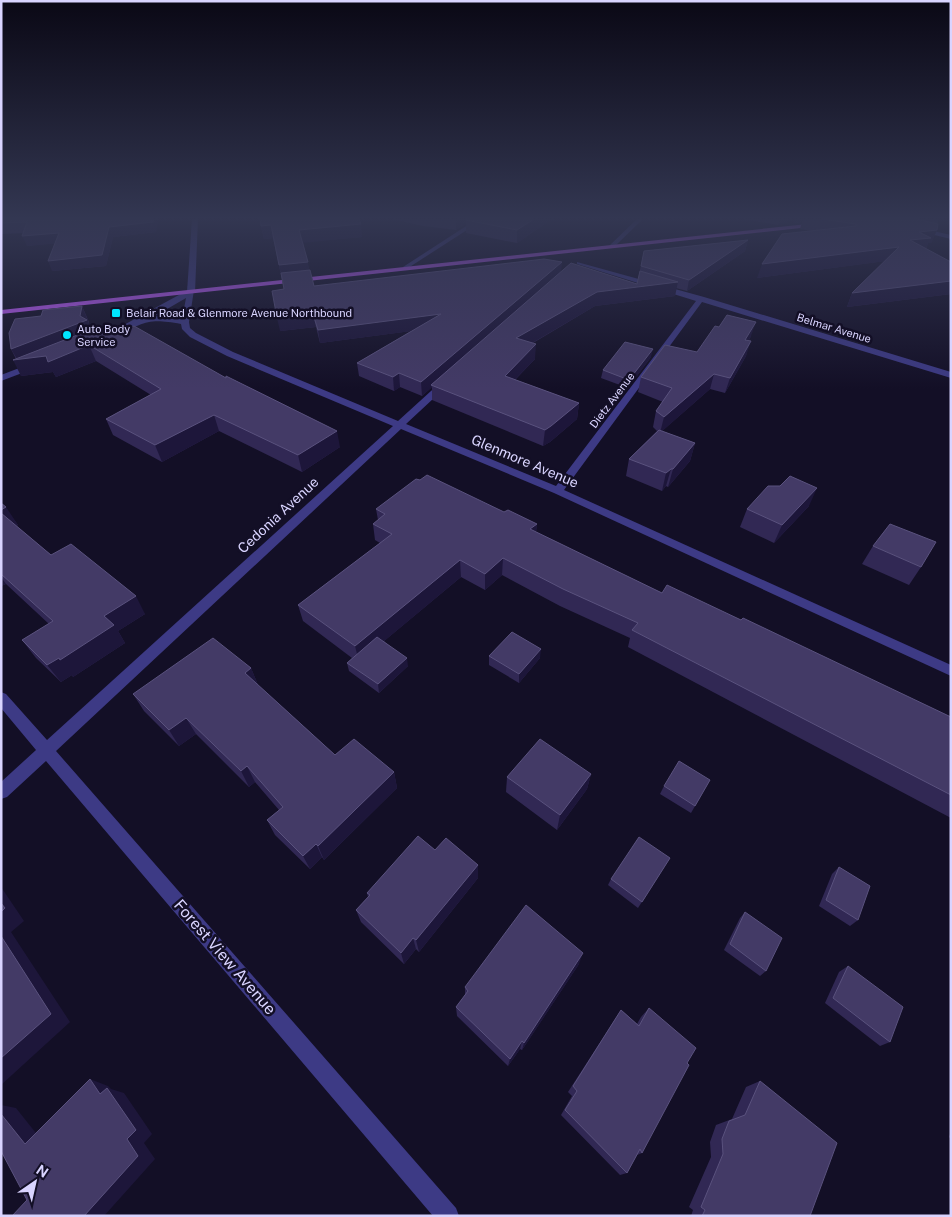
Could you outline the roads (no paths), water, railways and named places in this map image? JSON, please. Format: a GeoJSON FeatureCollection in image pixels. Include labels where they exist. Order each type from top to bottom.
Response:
{"type":"FeatureCollection","features":[{"type":"Feature","properties":{"kind":"main road"},"geometry":{"type":"LineString","coordinates":[[1,312],[330,276]]}},
{"type":"Feature","properties":{"kind":"street"},"geometry":{"type":"LineString","coordinates":[[142,320],[162,318],[184,322],[191,292],[192,276]]}},
{"type":"Feature","properties":{"kind":"street","name":"Belmar Avenue"},"geometry":{"type":"LineString","coordinates":[[623,276],[951,375]]}},
{"type":"Feature","properties":{"kind":"street"},"geometry":{"type":"LineString","coordinates":[[105,337],[142,320],[191,292]]}},
{"type":"Feature","properties":{"kind":"street","name":"Dietz Avenue"},"geometry":{"type":"LineString","coordinates":[[558,491],[702,299]]}},
{"type":"Feature","properties":{"kind":"street","name":"Glenmore Avenue"},"geometry":{"type":"LineString","coordinates":[[184,322],[186,329],[193,335],[230,354],[558,491],[951,671]]}},
{"type":"Feature","properties":{"kind":"street"},"geometry":{"type":"LineString","coordinates":[[1,378],[43,362]]}},
{"type":"Feature","properties":{"kind":"street","name":"Cedonia Avenue"},"geometry":{"type":"LineString","coordinates":[[1,792],[399,423],[449,379]]}},
{"type":"Feature","properties":{"kind":"street","name":"Forest View Avenue"},"geometry":{"type":"LineString","coordinates":[[1,698],[448,1216]]}},
{"type":"Feature","properties":{"kind":"place","name":"Belair Road & Glenmore Avenue Northbound"},"geometry":{"type":"Point","coordinates":[116,313]}},
{"type":"Feature","properties":{"kind":"place","name":"Auto Body Service"},"geometry":{"type":"Point","coordinates":[67,335]}}]}
